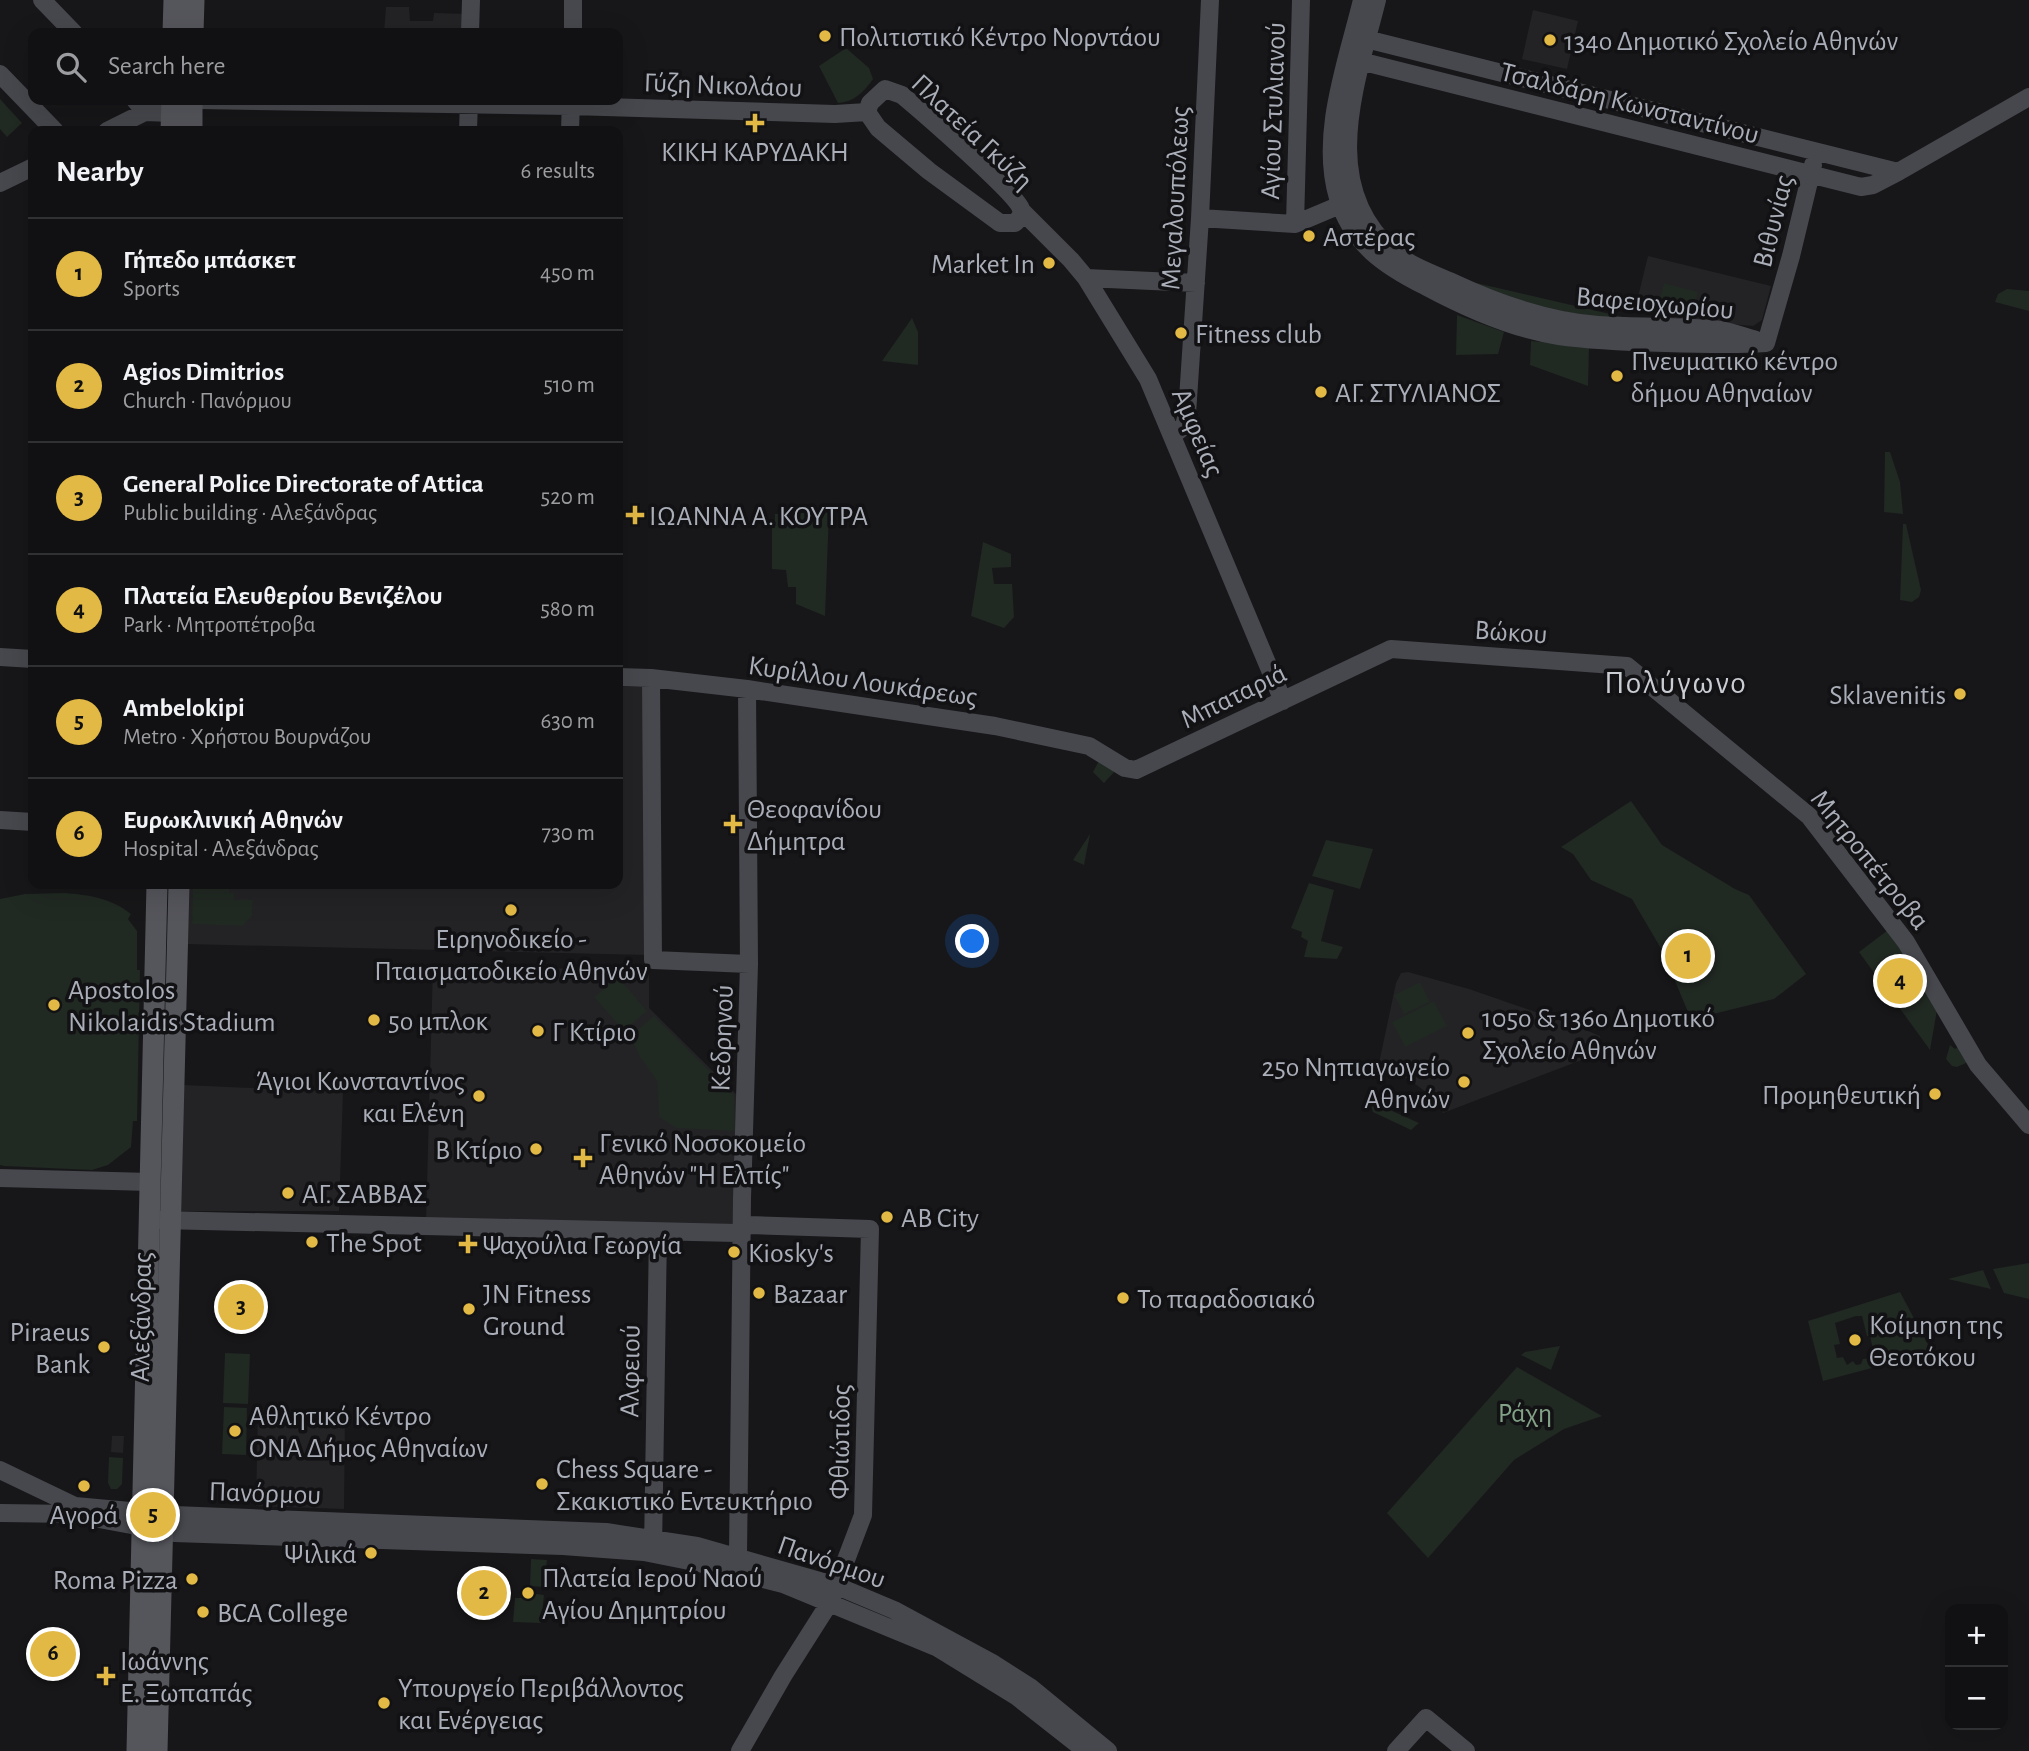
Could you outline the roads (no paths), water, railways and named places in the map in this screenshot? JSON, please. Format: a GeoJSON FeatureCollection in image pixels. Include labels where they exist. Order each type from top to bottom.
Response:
{"type":"FeatureCollection","features":[{"type":"Feature","properties":{"kind":"main road"},"geometry":{"type":"LineString","coordinates":[[173,28],[174,0]]}},
{"type":"Feature","properties":{"kind":"main road"},"geometry":{"type":"LineString","coordinates":[[193,28],[194,0]]}},
{"type":"Feature","properties":{"kind":"main road"},"geometry":{"type":"LineString","coordinates":[[191,126],[192,105]]}},
{"type":"Feature","properties":{"kind":"main road","name":"Αλεξάνδρας"},"geometry":{"type":"LineString","coordinates":[[157,889],[150,1182],[160,1220]]}},
{"type":"Feature","properties":{"kind":"main road","name":"Αλεξάνδρας"},"geometry":{"type":"LineString","coordinates":[[157,1751],[153,1521],[160,1220],[179,889]]}},
{"type":"Feature","properties":{"kind":"main road","name":"Αλεξάνδρας"},"geometry":{"type":"LineString","coordinates":[[137,1751],[153,1521]]}},
{"type":"Feature","properties":{"kind":"street"},"geometry":{"type":"LineString","coordinates":[[41,0],[70,28]]}},
{"type":"Feature","properties":{"kind":"street"},"geometry":{"type":"LineString","coordinates":[[470,28],[471,0]]}},
{"type":"Feature","properties":{"kind":"street"},"geometry":{"type":"LineString","coordinates":[[573,0],[573,28]]}},
{"type":"Feature","properties":{"kind":"street","name":"Μεγαλουπόλεως"},"geometry":{"type":"LineString","coordinates":[[1172,436],[1184,426],[1187,414],[1200,218],[1210,0]]}},
{"type":"Feature","properties":{"kind":"street","name":"Αγίου Στυλιανού"},"geometry":{"type":"LineString","coordinates":[[1295,224],[1301,0]]}},
{"type":"Feature","properties":{"kind":"street"},"geometry":{"type":"LineString","coordinates":[[1200,218],[1295,224],[1348,202],[1347,144],[1362,0]]}},
{"type":"Feature","properties":{"kind":"street"},"geometry":{"type":"LineString","coordinates":[[1360,38],[1377,0]]}},
{"type":"Feature","properties":{"kind":"street","name":"Τσαλδάρη Κωνσταντίνου"},"geometry":{"type":"LineString","coordinates":[[1360,38],[1898,172]]}},
{"type":"Feature","properties":{"kind":"street","name":"Τσαλδάρη Κωνσταντίνου"},"geometry":{"type":"LineString","coordinates":[[1355,60],[1861,187],[1873,185],[1898,172],[2029,97]]}},
{"type":"Feature","properties":{"kind":"street"},"geometry":{"type":"LineString","coordinates":[[0,74],[28,103]]}},
{"type":"Feature","properties":{"kind":"street","name":"Πλατεία Γκύζη"},"geometry":{"type":"LineString","coordinates":[[885,89],[901,94],[989,173],[1019,204],[1022,211],[1020,218],[1016,223],[1000,223],[929,171],[878,128],[867,112],[870,103],[885,89]]}},
{"type":"Feature","properties":{"kind":"street"},"geometry":{"type":"LineString","coordinates":[[30,105],[50,126]]}},
{"type":"Feature","properties":{"kind":"street"},"geometry":{"type":"LineString","coordinates":[[468,126],[469,105]]}},
{"type":"Feature","properties":{"kind":"street"},"geometry":{"type":"LineString","coordinates":[[570,126],[571,105]]}},
{"type":"Feature","properties":{"kind":"street","name":"Γύζη Νικολάου"},"geometry":{"type":"LineString","coordinates":[[619,105],[835,114],[867,112]]}},
{"type":"Feature","properties":{"kind":"street"},"geometry":{"type":"LineString","coordinates":[[114,126],[140,106],[172,115]]}},
{"type":"Feature","properties":{"kind":"street","name":"Βιθυνίας"},"geometry":{"type":"LineString","coordinates":[[1766,343],[1791,256],[1816,152]]}},
{"type":"Feature","properties":{"kind":"street"},"geometry":{"type":"LineString","coordinates":[[0,183],[28,169]]}},
{"type":"Feature","properties":{"kind":"street","name":"Βαφειοχωρίου"},"geometry":{"type":"LineString","coordinates":[[1348,202],[1392,250],[1425,271],[1481,296],[1519,309],[1559,320],[1599,325],[1723,330],[1766,343]]}},
{"type":"Feature","properties":{"kind":"street","name":"Βαφειοχωρίου"},"geometry":{"type":"LineString","coordinates":[[1348,202],[1359,238],[1381,261],[1444,296],[1496,319],[1556,336],[1597,341],[1724,346],[1766,343]]}},
{"type":"Feature","properties":{"kind":"street","name":"Αμφείας"},"geometry":{"type":"LineString","coordinates":[[1022,211],[1086,278],[1148,379],[1283,701]]}},
{"type":"Feature","properties":{"kind":"street"},"geometry":{"type":"LineString","coordinates":[[1086,278],[1196,283]]}},
{"type":"Feature","properties":{"kind":"street","name":"Μπαταριά"},"geometry":{"type":"LineString","coordinates":[[1098,752],[1125,768],[1136,770],[1391,649]]}},
{"type":"Feature","properties":{"kind":"street","name":"Βώκου"},"geometry":{"type":"LineString","coordinates":[[1391,649],[1627,666]]}},
{"type":"Feature","properties":{"kind":"street"},"geometry":{"type":"LineString","coordinates":[[0,657],[28,659]]}},
{"type":"Feature","properties":{"kind":"street","name":"Μητροπέτροβα"},"geometry":{"type":"LineString","coordinates":[[1627,666],[1809,817],[1906,942],[1978,1065],[2029,1125]]}},
{"type":"Feature","properties":{"kind":"street","name":"Κυρίλλου Λουκάρεως"},"geometry":{"type":"LineString","coordinates":[[623,677],[747,689],[995,726],[1089,746],[1098,752]]}},
{"type":"Feature","properties":{"kind":"street"},"geometry":{"type":"LineString","coordinates":[[651,678],[653,960],[749,964]]}},
{"type":"Feature","properties":{"kind":"street","name":"Κεδρηνού"},"geometry":{"type":"LineString","coordinates":[[737,1556],[749,964],[747,689]]}},
{"type":"Feature","properties":{"kind":"street"},"geometry":{"type":"LineString","coordinates":[[0,820],[28,822]]}},
{"type":"Feature","properties":{"kind":"street"},"geometry":{"type":"LineString","coordinates":[[0,1178],[150,1182]]}},
{"type":"Feature","properties":{"kind":"street"},"geometry":{"type":"LineString","coordinates":[[160,1220],[737,1233],[743,1227]]}},
{"type":"Feature","properties":{"kind":"street","name":"Φθιώτιδος"},"geometry":{"type":"LineString","coordinates":[[740,1751],[834,1594],[863,1514],[870,1229],[777,1225],[743,1227]]}},
{"type":"Feature","properties":{"kind":"street","name":"Αλφειού"},"geometry":{"type":"LineString","coordinates":[[653,1546],[658,1232]]}},
{"type":"Feature","properties":{"kind":"street"},"geometry":{"type":"LineString","coordinates":[[0,1470],[75,1506],[153,1521]]}},
{"type":"Feature","properties":{"kind":"street"},"geometry":{"type":"LineString","coordinates":[[0,1513],[73,1514],[153,1521]]}},
{"type":"Feature","properties":{"kind":"street","name":"Πανόρμου"},"geometry":{"type":"LineString","coordinates":[[153,1521],[564,1546],[697,1546],[737,1556],[834,1594],[938,1648],[988,1677],[1060,1728],[1086,1751]]}},
{"type":"Feature","properties":{"kind":"street","name":"Πανόρμου"},"geometry":{"type":"LineString","coordinates":[[653,1546],[757,1576],[894,1610],[994,1664],[1030,1687],[1108,1751]]}},
{"type":"Feature","properties":{"kind":"street"},"geometry":{"type":"LineString","coordinates":[[1396,1751],[1426,1718],[1466,1751]]}},
{"type":"Feature","properties":{"kind":"place","name":"Πολιτιστικό Κέντρο Νορντάου"},"geometry":{"type":"Point","coordinates":[825,36]}},
{"type":"Feature","properties":{"kind":"place","name":"134ο Δημοτικό Σχολείο Αθηνών"},"geometry":{"type":"Point","coordinates":[1550,40]}},
{"type":"Feature","properties":{"kind":"place","name":"ΚΙΚΗ ΚΑΡΥΔΑΚΗ"},"geometry":{"type":"Point","coordinates":[755,123]}},
{"type":"Feature","properties":{"kind":"place","name":"Αστέρας"},"geometry":{"type":"Point","coordinates":[1309,236]}},
{"type":"Feature","properties":{"kind":"place","name":"Market In"},"geometry":{"type":"Point","coordinates":[1049,263]}},
{"type":"Feature","properties":{"kind":"place","name":"Fitness club"},"geometry":{"type":"Point","coordinates":[1181,333]}},
{"type":"Feature","properties":{"kind":"place","name":"Πνευματικό κέντρο δήμου Αθηναίων"},"geometry":{"type":"Point","coordinates":[1617,376]}},
{"type":"Feature","properties":{"kind":"place","name":"ΑΓ. ΣΤΥΛΙΑΝΟΣ"},"geometry":{"type":"Point","coordinates":[1321,392]}},
{"type":"Feature","properties":{"kind":"place","name":"ΙΩΑΝΝΑ Α. ΚΟΥΤΡΑ"},"geometry":{"type":"Point","coordinates":[635,515]}},
{"type":"Feature","properties":{"kind":"place","name":"Sklavenitis"},"geometry":{"type":"Point","coordinates":[1960,694]}},
{"type":"Feature","properties":{"kind":"place","name":"Θεοφανίδου Δήμητρα"},"geometry":{"type":"Point","coordinates":[733,824]}},
{"type":"Feature","properties":{"kind":"place","name":"Ειρηνοδικείο - Πταισματοδικείο Αθηνών"},"geometry":{"type":"Point","coordinates":[511,910]}},
{"type":"Feature","properties":{"kind":"place","name":"Γήπεδο μπάσκετ"},"geometry":{"type":"Point","coordinates":[1688,956]}},
{"type":"Feature","properties":{"kind":"place","name":"Πλατεία Ελευθερίου Βενιζέλου"},"geometry":{"type":"Point","coordinates":[1900,981]}},
{"type":"Feature","properties":{"kind":"place","name":"Apostolos Nikolaidis Stadium"},"geometry":{"type":"Point","coordinates":[54,1005]}},
{"type":"Feature","properties":{"kind":"place","name":"5ο μπλοκ"},"geometry":{"type":"Point","coordinates":[374,1020]}},
{"type":"Feature","properties":{"kind":"place","name":"Γ Κτίριο"},"geometry":{"type":"Point","coordinates":[538,1031]}},
{"type":"Feature","properties":{"kind":"place","name":"105ο & 136ο Δημοτικό Σχολείο Αθηνών"},"geometry":{"type":"Point","coordinates":[1468,1033]}},
{"type":"Feature","properties":{"kind":"place","name":"25ο Νηπιαγωγείο Αθηνών"},"geometry":{"type":"Point","coordinates":[1464,1082]}},
{"type":"Feature","properties":{"kind":"place","name":"Προμηθευτική"},"geometry":{"type":"Point","coordinates":[1935,1094]}},
{"type":"Feature","properties":{"kind":"place","name":"Άγιοι Κωνσταντίνος και Ελένη"},"geometry":{"type":"Point","coordinates":[479,1096]}},
{"type":"Feature","properties":{"kind":"place","name":"Β Κτίριο"},"geometry":{"type":"Point","coordinates":[536,1149]}},
{"type":"Feature","properties":{"kind":"place","name":"Γενικό Νοσοκομείο Αθηνών \"Η Ελπίς\""},"geometry":{"type":"Point","coordinates":[583,1158]}},
{"type":"Feature","properties":{"kind":"place","name":"ΑΓ. ΣΑΒΒΑΣ"},"geometry":{"type":"Point","coordinates":[288,1193]}},
{"type":"Feature","properties":{"kind":"place","name":"ΑΒ City"},"geometry":{"type":"Point","coordinates":[887,1217]}},
{"type":"Feature","properties":{"kind":"place","name":"The Spot"},"geometry":{"type":"Point","coordinates":[312,1242]}},
{"type":"Feature","properties":{"kind":"place","name":"Ψαχούλια Γεωργία"},"geometry":{"type":"Point","coordinates":[468,1244]}},
{"type":"Feature","properties":{"kind":"place","name":"Kiosky's"},"geometry":{"type":"Point","coordinates":[734,1252]}},
{"type":"Feature","properties":{"kind":"place","name":"Bazaar"},"geometry":{"type":"Point","coordinates":[759,1293]}},
{"type":"Feature","properties":{"kind":"place","name":"Το παραδοσιακό"},"geometry":{"type":"Point","coordinates":[1123,1298]}},
{"type":"Feature","properties":{"kind":"place","name":"General Police Directorate of Attica"},"geometry":{"type":"Point","coordinates":[241,1307]}},
{"type":"Feature","properties":{"kind":"place","name":"JN Fitness Ground"},"geometry":{"type":"Point","coordinates":[469,1309]}},
{"type":"Feature","properties":{"kind":"place","name":"Κοίμηση της Θεοτόκου"},"geometry":{"type":"Point","coordinates":[1855,1340]}},
{"type":"Feature","properties":{"kind":"place","name":"Piraeus Bank"},"geometry":{"type":"Point","coordinates":[104,1347]}},
{"type":"Feature","properties":{"kind":"place","name":"Αθλητικό Κέντρο ΟΝΑ Δήμος Αθηναίων"},"geometry":{"type":"Point","coordinates":[235,1431]}},
{"type":"Feature","properties":{"kind":"place","name":"Chess Square - Σκακιστικό Εντευκτήριο"},"geometry":{"type":"Point","coordinates":[542,1484]}},
{"type":"Feature","properties":{"kind":"place","name":"Αγορά"},"geometry":{"type":"Point","coordinates":[84,1486]}},
{"type":"Feature","properties":{"kind":"place","name":"Ambelokipi"},"geometry":{"type":"Point","coordinates":[153,1515]}},
{"type":"Feature","properties":{"kind":"place","name":"Ψιλικά"},"geometry":{"type":"Point","coordinates":[371,1553]}},
{"type":"Feature","properties":{"kind":"place","name":"Roma Pizza"},"geometry":{"type":"Point","coordinates":[192,1579]}},
{"type":"Feature","properties":{"kind":"place","name":"Agios Dimitrios"},"geometry":{"type":"Point","coordinates":[484,1593]}},
{"type":"Feature","properties":{"kind":"place","name":"Πλατεία Ιερού Ναού Αγίου Δημητρίου"},"geometry":{"type":"Point","coordinates":[528,1593]}},
{"type":"Feature","properties":{"kind":"place","name":"BCA College"},"geometry":{"type":"Point","coordinates":[203,1612]}},
{"type":"Feature","properties":{"kind":"place","name":"Ευρωκλινική Αθηνών"},"geometry":{"type":"Point","coordinates":[53,1654]}},
{"type":"Feature","properties":{"kind":"place","name":"Ιωάννης Ε. Ξωπαπάς"},"geometry":{"type":"Point","coordinates":[106,1676]}},
{"type":"Feature","properties":{"kind":"place","name":"Υπουργείο Περιβάλλοντος και Ενέργειας"},"geometry":{"type":"Point","coordinates":[384,1703]}},
{"type":"Feature","properties":{"kind":"district","name":"Πολύγωνο"},"geometry":{"type":"Point","coordinates":[1676,682]}},
{"type":"Feature","properties":{"kind":"park label","name":"Ράχη"},"geometry":{"type":"Point","coordinates":[1525,1412]}}]}
